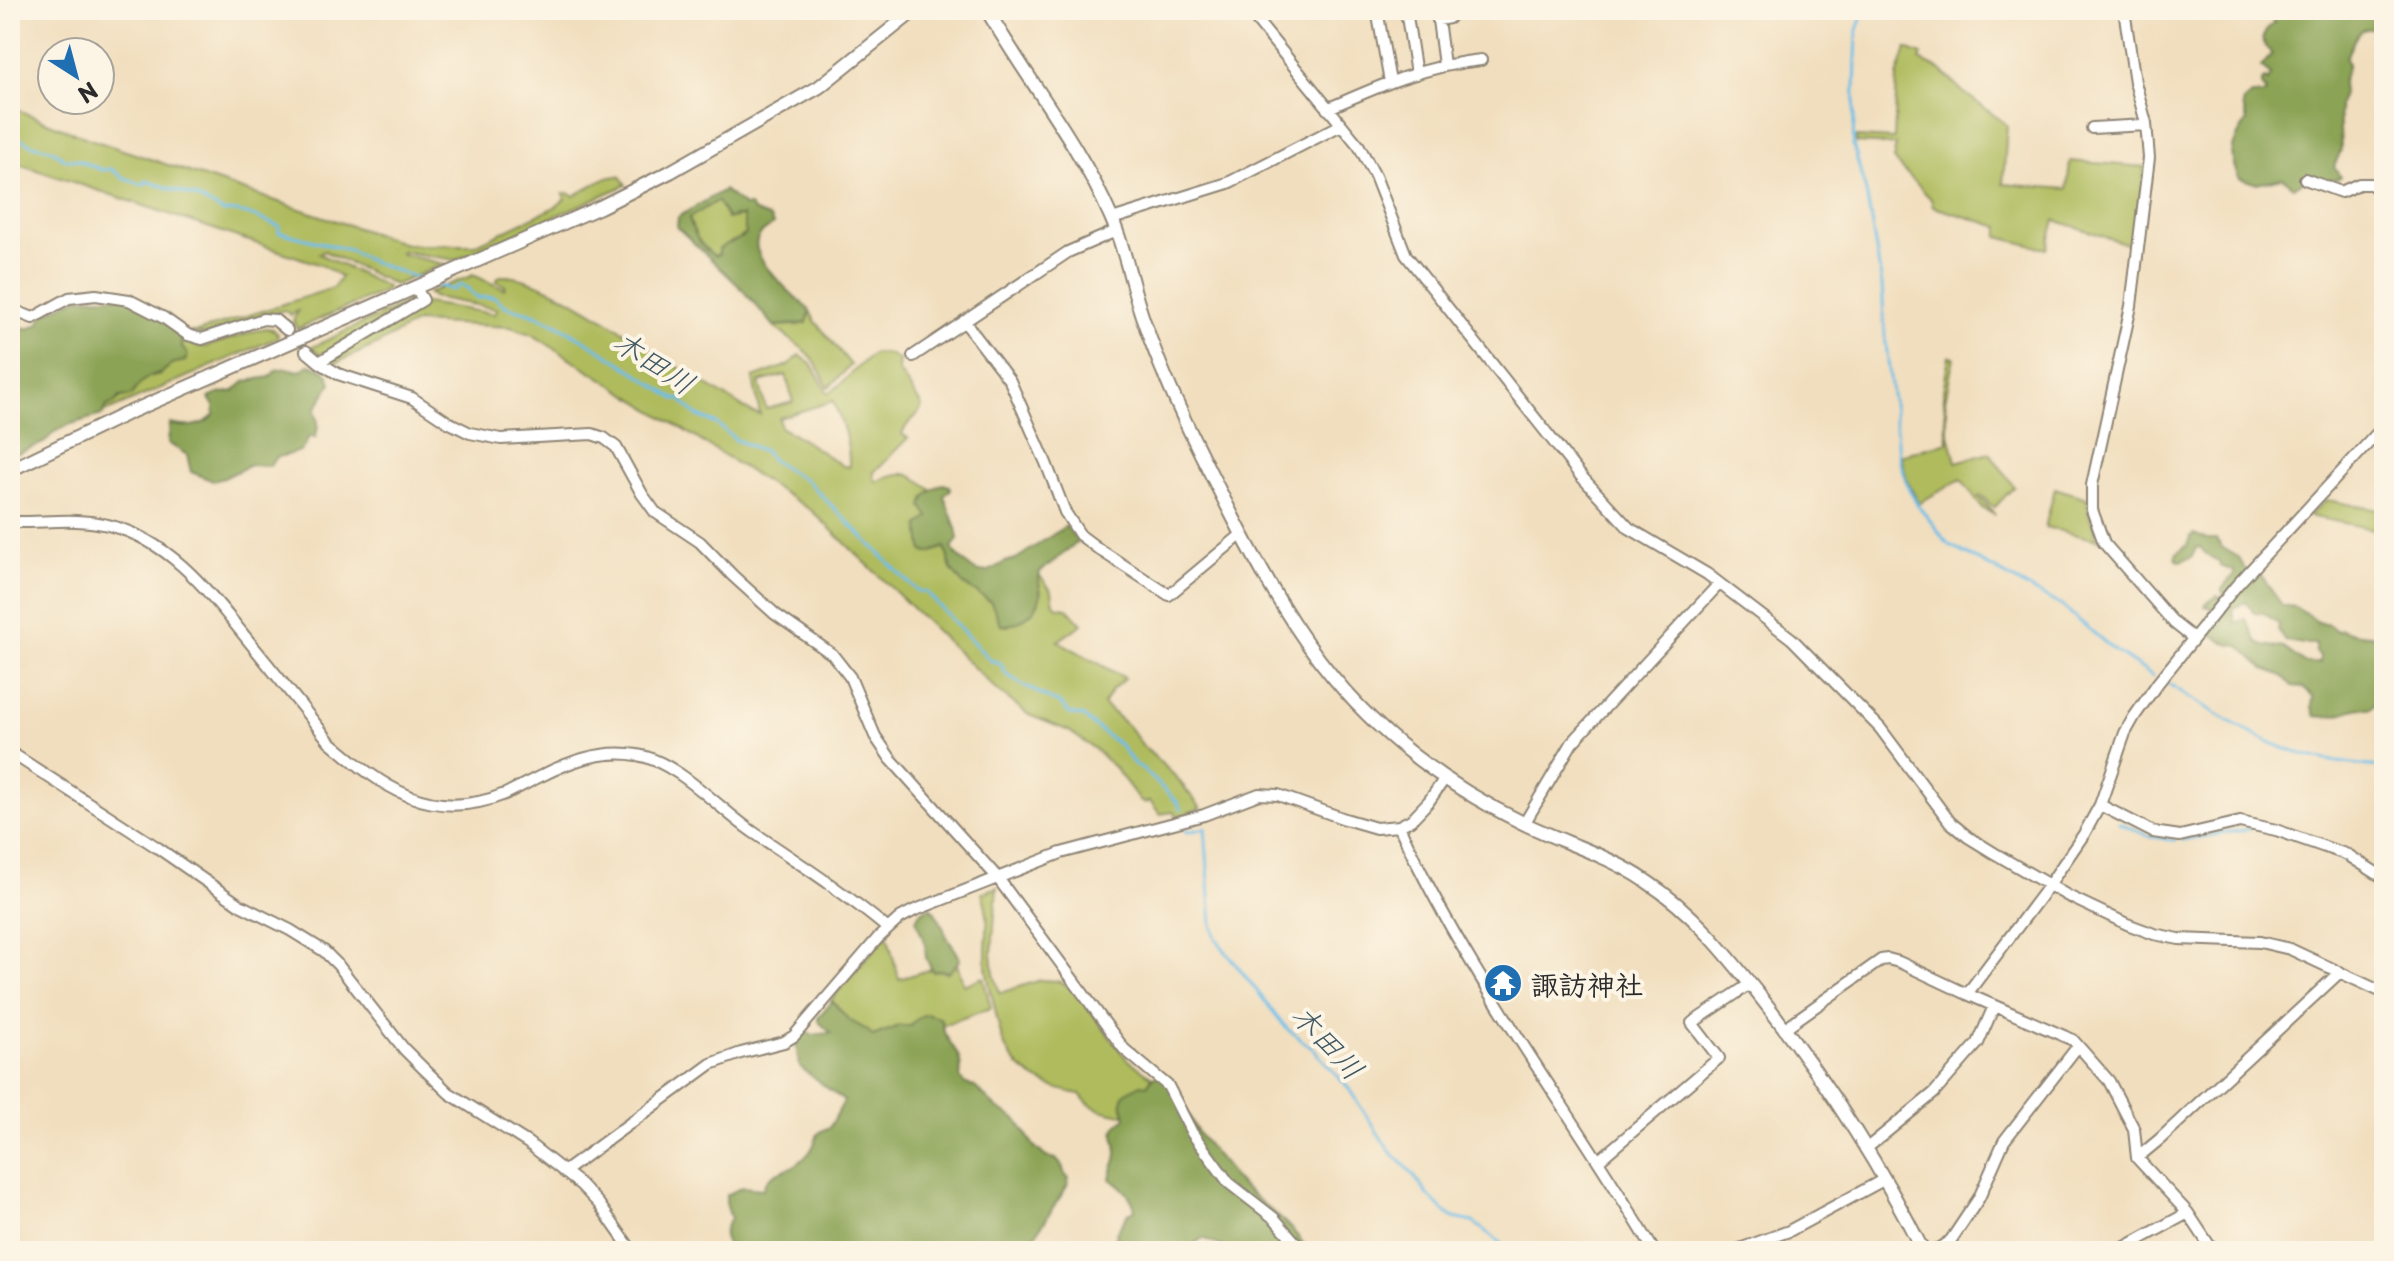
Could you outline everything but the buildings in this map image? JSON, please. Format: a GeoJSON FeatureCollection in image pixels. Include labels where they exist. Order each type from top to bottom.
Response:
{"type":"FeatureCollection","features":[{"type":"Feature","properties":{"kind":"street"},"geometry":{"type":"LineString","coordinates":[[10,470],[126,414],[600,207],[819,87],[915,10]]}},
{"type":"Feature","properties":{"kind":"street"},"geometry":{"type":"LineString","coordinates":[[987,10],[1091,176],[1114,225],[1143,318],[1173,394],[1242,534],[1292,623],[1364,712],[1445,778],[1524,824],[1641,877],[1684,908],[1750,984],[1827,1086],[1867,1148],[1923,1251]]}},
{"type":"Feature","properties":{"kind":"street"},"geometry":{"type":"LineString","coordinates":[[1248,10],[1359,146],[1375,176],[1406,255],[1580,475],[1629,528],[1707,574],[1792,639],[1880,728],[1950,822],[1968,837],[2049,885],[2115,919],[2154,934],[2179,939],[2260,942],[2290,949],[2384,993]]}},
{"type":"Feature","properties":{"kind":"street"},"geometry":{"type":"LineString","coordinates":[[1377,10],[1390,82]]}},
{"type":"Feature","properties":{"kind":"street"},"geometry":{"type":"LineString","coordinates":[[1406,10],[1416,74]]}},
{"type":"Feature","properties":{"kind":"street"},"geometry":{"type":"LineString","coordinates":[[2124,10],[2135,82],[2146,125],[2149,158],[2133,290],[2092,485],[2091,503],[2101,537],[2111,553],[2174,623],[2193,638]]}},
{"type":"Feature","properties":{"kind":"street"},"geometry":{"type":"LineString","coordinates":[[1444,65],[1438,20],[1449,18]]}},
{"type":"Feature","properties":{"kind":"street"},"geometry":{"type":"LineString","coordinates":[[1327,109],[1390,82],[1444,65],[1481,60]]}},
{"type":"Feature","properties":{"kind":"street"},"geometry":{"type":"LineString","coordinates":[[913,356],[1068,252],[1114,225],[1228,183],[1341,125]]}},
{"type":"Feature","properties":{"kind":"street"},"geometry":{"type":"LineString","coordinates":[[2092,128],[2146,125]]}},
{"type":"Feature","properties":{"kind":"street"},"geometry":{"type":"LineString","coordinates":[[2305,179],[2341,192],[2359,184],[2371,184],[2384,195]]}},
{"type":"Feature","properties":{"kind":"street"},"geometry":{"type":"LineString","coordinates":[[319,362],[423,300],[416,288]]}},
{"type":"Feature","properties":{"kind":"street"},"geometry":{"type":"LineString","coordinates":[[10,309],[33,318],[69,298],[96,295],[129,300],[195,338],[212,337],[263,319],[275,320],[287,330]]}},
{"type":"Feature","properties":{"kind":"street"},"geometry":{"type":"LineString","coordinates":[[964,321],[1010,381],[1065,512],[1080,535],[1169,595],[1242,534]]}},
{"type":"Feature","properties":{"kind":"street"},"geometry":{"type":"LineString","coordinates":[[306,351],[338,374],[412,398],[458,427],[485,437],[555,438],[592,434],[616,447],[655,512],[700,542],[775,614],[832,654],[850,677],[875,736],[890,758],[997,877],[1124,1049],[1168,1086],[1192,1133],[1229,1183],[1274,1218],[1303,1251]]}},
{"type":"Feature","properties":{"kind":"street"},"geometry":{"type":"LineString","coordinates":[[1967,994],[2084,834],[2100,805],[2125,733],[2134,717],[2193,638],[2289,527],[2384,426]]}},
{"type":"Feature","properties":{"kind":"street"},"geometry":{"type":"LineString","coordinates":[[10,522],[75,520],[106,524],[132,532],[159,546],[195,577],[329,741],[406,797],[435,804],[481,801],[588,757],[638,755],[681,776],[752,831],[845,893],[887,928]]}},
{"type":"Feature","properties":{"kind":"street"},"geometry":{"type":"LineString","coordinates":[[1524,824],[1572,743],[1719,584]]}},
{"type":"Feature","properties":{"kind":"street"},"geometry":{"type":"LineString","coordinates":[[10,752],[240,905],[324,951],[404,1049],[449,1093],[517,1135],[565,1171],[599,1204],[632,1251]]}},
{"type":"Feature","properties":{"kind":"street"},"geometry":{"type":"LineString","coordinates":[[565,1171],[711,1064],[784,1042],[794,1036],[887,928],[913,911],[1061,853],[1204,815],[1259,794],[1278,795],[1376,828],[1399,826],[1411,820],[1445,778]]}},
{"type":"Feature","properties":{"kind":"street"},"geometry":{"type":"LineString","coordinates":[[2100,805],[2153,832],[2180,836],[2240,822],[2276,830],[2348,855],[2384,878]]}},
{"type":"Feature","properties":{"kind":"street"},"geometry":{"type":"LineString","coordinates":[[1399,826],[1466,956],[1654,1251]]}},
{"type":"Feature","properties":{"kind":"street"},"geometry":{"type":"LineString","coordinates":[[1785,1028],[1881,960],[1888,959],[2073,1040],[2109,1081],[2134,1129],[2137,1158],[2188,1213],[2213,1251]]}},
{"type":"Feature","properties":{"kind":"street"},"geometry":{"type":"LineString","coordinates":[[2137,1158],[2340,972]]}},
{"type":"Feature","properties":{"kind":"street"},"geometry":{"type":"LineString","coordinates":[[1598,1161],[1719,1058],[1692,1023],[1750,984]]}},
{"type":"Feature","properties":{"kind":"street"},"geometry":{"type":"LineString","coordinates":[[1867,1148],[1934,1093],[1978,1043],[1994,1006]]}},
{"type":"Feature","properties":{"kind":"street"},"geometry":{"type":"LineString","coordinates":[[1935,1251],[1951,1240],[1979,1198],[2004,1141],[2078,1046]]}},
{"type":"Feature","properties":{"kind":"street"},"geometry":{"type":"LineString","coordinates":[[1734,1251],[1789,1231],[1885,1179]]}},
{"type":"Feature","properties":{"kind":"street"},"geometry":{"type":"LineString","coordinates":[[2118,1251],[2188,1213]]}},
{"type":"Feature","properties":{"kind":"green space"},"geometry":{"type":"Polygon","coordinates":[[[2274,10],[2384,10],[2384,31],[2368,29],[2359,32],[2346,57],[2348,64],[2339,105],[2341,150],[2334,167],[2340,176],[2337,179],[2303,181],[2294,187],[2282,178],[2257,184],[2239,178],[2235,170],[2233,148],[2247,121],[2244,101],[2252,95],[2265,94],[2262,81],[2268,81],[2271,75],[2261,67],[2272,54],[2265,46],[2264,38],[2274,23],[2270,18],[2274,10]]]}},
{"type":"Feature","properties":{"kind":"green space"},"geometry":{"type":"Polygon","coordinates":[[[1906,49],[1922,55],[1920,60],[1941,70],[1962,91],[2007,125],[2003,184],[2067,189],[2070,161],[2145,167],[2135,247],[2055,220],[2047,249],[1998,237],[2000,227],[1933,207],[1931,199],[1893,159],[1896,145],[1856,143],[1856,137],[1894,139],[1897,77],[1906,49]]]}},
{"type":"Feature","properties":{"kind":"green space"},"geometry":{"type":"Polygon","coordinates":[[[10,107],[87,138],[415,245],[475,245],[557,206],[565,199],[563,194],[574,196],[602,180],[620,176],[626,185],[455,260],[401,251],[401,254],[444,264],[395,285],[324,251],[319,254],[387,287],[387,290],[297,329],[293,320],[299,310],[291,315],[284,310],[206,335],[189,332],[333,288],[341,277],[321,265],[10,161],[10,107]]]}},
{"type":"Feature","properties":{"kind":"green space"},"geometry":{"type":"Polygon","coordinates":[[[724,190],[744,206],[750,206],[753,211],[770,218],[773,224],[759,236],[756,245],[759,255],[774,276],[810,311],[807,323],[774,326],[740,287],[677,227],[678,217],[724,190]],[[717,201],[689,218],[698,240],[715,256],[719,255],[719,249],[723,246],[746,234],[743,216],[728,219],[717,201]]]}},
{"type":"Feature","properties":{"kind":"green space"},"geometry":{"type":"Polygon","coordinates":[[[718,200],[727,219],[743,216],[746,235],[715,256],[698,240],[689,217],[718,200]]]}},
{"type":"Feature","properties":{"kind":"green space"},"geometry":{"type":"Polygon","coordinates":[[[473,275],[504,289],[505,286],[496,281],[500,276],[539,284],[586,308],[760,415],[753,378],[789,365],[800,355],[812,365],[828,393],[874,353],[889,354],[899,360],[898,370],[922,406],[902,434],[908,438],[874,472],[874,478],[877,482],[893,475],[906,474],[932,490],[924,499],[929,518],[922,548],[924,552],[945,547],[951,569],[962,583],[991,602],[1002,625],[1008,626],[1041,592],[1040,576],[1052,591],[1054,604],[1067,608],[1082,624],[1058,641],[1125,678],[1103,704],[1128,726],[1201,808],[1177,817],[1173,812],[1160,814],[1150,801],[1141,802],[1114,767],[1096,750],[1069,731],[1029,715],[998,691],[812,511],[533,335],[511,327],[417,322],[331,365],[326,362],[426,303],[495,314],[497,309],[433,297],[428,293],[473,275]],[[786,375],[759,382],[766,409],[793,402],[786,375]],[[833,401],[779,418],[781,428],[849,467],[845,433],[833,401]]]}},
{"type":"Feature","properties":{"kind":"green space"},"geometry":{"type":"Polygon","coordinates":[[[129,296],[177,331],[181,346],[188,355],[185,361],[171,364],[141,382],[131,396],[120,397],[107,406],[102,415],[68,425],[54,432],[44,443],[10,456],[10,307],[19,325],[31,328],[39,324],[43,315],[77,298],[129,296]]]}},
{"type":"Feature","properties":{"kind":"green space"},"geometry":{"type":"Polygon","coordinates":[[[414,299],[416,301],[322,355],[310,348],[414,299]]]}},
{"type":"Feature","properties":{"kind":"green space"},"geometry":{"type":"Polygon","coordinates":[[[810,311],[851,365],[828,387],[810,356],[774,326],[800,325],[809,318],[810,311]]]}},
{"type":"Feature","properties":{"kind":"green space"},"geometry":{"type":"Polygon","coordinates":[[[265,328],[273,329],[278,334],[277,338],[103,413],[107,406],[147,377],[161,374],[171,364],[179,362],[183,349],[181,338],[205,347],[265,328]]]}},
{"type":"Feature","properties":{"kind":"green space"},"geometry":{"type":"Polygon","coordinates":[[[1949,356],[1954,357],[1945,400],[1956,462],[1990,453],[2014,487],[1995,507],[1982,496],[1979,497],[1995,515],[1982,508],[1961,479],[1919,503],[1905,474],[1901,455],[1948,442],[1943,391],[1949,356]]]}},
{"type":"Feature","properties":{"kind":"green space"},"geometry":{"type":"Polygon","coordinates":[[[308,365],[323,370],[331,384],[315,410],[318,424],[315,438],[310,436],[301,451],[275,458],[270,466],[250,465],[213,481],[191,472],[187,455],[168,443],[170,424],[194,426],[214,415],[214,406],[209,398],[234,391],[246,381],[270,377],[276,370],[287,368],[300,371],[308,365]]]}},
{"type":"Feature","properties":{"kind":"green space"},"geometry":{"type":"Polygon","coordinates":[[[943,484],[951,489],[944,496],[958,539],[952,548],[972,569],[989,571],[1016,559],[1066,526],[1078,542],[1040,572],[1038,603],[1020,621],[1001,625],[991,602],[962,583],[951,569],[945,547],[929,553],[922,548],[919,526],[929,517],[922,506],[923,502],[930,492],[943,484]]]}},
{"type":"Feature","properties":{"kind":"green space"},"geometry":{"type":"Polygon","coordinates":[[[2055,488],[2087,498],[2098,540],[2045,527],[2055,488]]]}},
{"type":"Feature","properties":{"kind":"green space"},"geometry":{"type":"Polygon","coordinates":[[[2327,500],[2384,511],[2384,531],[2308,516],[2327,500]]]}},
{"type":"Feature","properties":{"kind":"green space"},"geometry":{"type":"Polygon","coordinates":[[[2194,534],[2216,539],[2223,548],[2238,557],[2249,575],[2261,575],[2282,605],[2295,607],[2337,631],[2384,635],[2384,706],[2377,703],[2371,708],[2315,716],[2313,697],[2302,687],[2292,686],[2283,676],[2264,669],[2240,646],[2228,644],[2207,632],[2205,625],[2213,608],[2205,606],[2217,596],[2222,598],[2226,594],[2222,589],[2234,571],[2220,566],[2219,561],[2208,556],[2200,547],[2196,548],[2192,557],[2177,560],[2176,554],[2187,545],[2194,534]],[[2245,602],[2233,609],[2235,623],[2246,619],[2257,642],[2284,648],[2304,663],[2320,663],[2315,644],[2285,641],[2278,630],[2279,624],[2264,613],[2255,613],[2245,602]]]}},
{"type":"Feature","properties":{"kind":"green space"},"geometry":{"type":"Polygon","coordinates":[[[997,887],[992,953],[1000,993],[1041,980],[1058,981],[1073,988],[1126,1058],[1152,1077],[1147,1085],[1122,1101],[1125,1115],[1100,1109],[1080,1094],[1036,1079],[1010,1056],[1000,1030],[986,967],[987,918],[982,893],[997,887]]]}},
{"type":"Feature","properties":{"kind":"green space"},"geometry":{"type":"Polygon","coordinates":[[[930,907],[960,960],[949,972],[933,972],[926,958],[916,919],[930,907]]]}},
{"type":"Feature","properties":{"kind":"green space"},"geometry":{"type":"Polygon","coordinates":[[[887,934],[899,979],[931,969],[947,973],[957,964],[964,985],[983,977],[991,1008],[943,1025],[940,1018],[913,1022],[910,1026],[899,1026],[873,1036],[849,1020],[831,1000],[887,934]]]}},
{"type":"Feature","properties":{"kind":"green space"},"geometry":{"type":"Polygon","coordinates":[[[832,1001],[849,1020],[873,1036],[899,1026],[910,1026],[926,1014],[940,1018],[944,1032],[959,1057],[960,1077],[964,1083],[975,1087],[997,1108],[1017,1120],[1034,1146],[1062,1166],[1069,1178],[1067,1186],[1036,1235],[1030,1251],[730,1249],[724,1237],[731,1219],[726,1195],[743,1187],[763,1189],[773,1175],[799,1163],[810,1152],[818,1134],[830,1127],[844,1101],[800,1067],[795,1041],[804,1032],[811,1035],[831,1033],[818,1018],[832,1001]]]}},
{"type":"Feature","properties":{"kind":"green space"},"geometry":{"type":"Polygon","coordinates":[[[1167,1075],[1198,1133],[1233,1178],[1283,1220],[1308,1251],[1232,1251],[1203,1238],[1181,1252],[1168,1252],[1136,1242],[1125,1251],[1099,1251],[1117,1237],[1116,1233],[1129,1213],[1135,1210],[1126,1192],[1110,1179],[1117,1156],[1114,1130],[1126,1118],[1122,1101],[1125,1093],[1141,1084],[1147,1085],[1153,1077],[1167,1075]]]}},
{"type":"Feature","properties":{"kind":"waterway"},"geometry":{"type":"LineString","coordinates":[[1864,10],[1857,30],[1853,145],[1866,192],[1882,285],[1900,462],[1909,490],[1948,544],[2062,606],[2115,651],[2153,676]]}},
{"type":"Feature","properties":{"kind":"waterway","name":"木田川"},"geometry":{"type":"LineString","coordinates":[[10,133],[30,144],[53,150],[64,159],[78,160],[102,170],[111,169],[143,185],[146,181],[196,197],[224,212],[250,215],[279,226],[279,232],[349,250],[422,280]]}},
{"type":"Feature","properties":{"kind":"waterway","name":"木田川"},"geometry":{"type":"LineString","coordinates":[[433,284],[454,290],[459,285],[468,288],[478,298],[494,297],[509,308],[553,323],[675,399],[680,399],[696,415],[717,424],[736,440],[764,451],[773,461],[808,482],[908,582],[918,591],[926,592],[990,660],[1000,663],[1006,674],[1062,705],[1069,713],[1082,715],[1120,745],[1134,764],[1178,803],[1181,810]]}},
{"type":"Feature","properties":{"kind":"waterway"},"geometry":{"type":"LineString","coordinates":[[2167,683],[2270,743],[2310,756],[2384,767]]}},
{"type":"Feature","properties":{"kind":"waterway"},"geometry":{"type":"LineString","coordinates":[[2119,823],[2153,837],[2175,840]]}},
{"type":"Feature","properties":{"kind":"waterway","name":"木田川"},"geometry":{"type":"LineString","coordinates":[[1186,830],[1205,828],[1212,925],[1223,948],[1287,1029],[1312,1048],[1347,1086],[1389,1150],[1428,1195],[1454,1218],[1473,1222],[1512,1251]]}},
{"type":"Feature","properties":{"kind":"waterway"},"geometry":{"type":"LineString","coordinates":[[2182,840],[2250,829]]}},
{"type":"Feature","properties":{"kind":"waterway"},"geometry":{"type":"LineString","coordinates":[[2337,856],[2384,886]]}},
{"type":"Feature","properties":{"kind":"place","name":"諏訪神社"},"geometry":{"type":"Point","coordinates":[1503,983]}}]}
